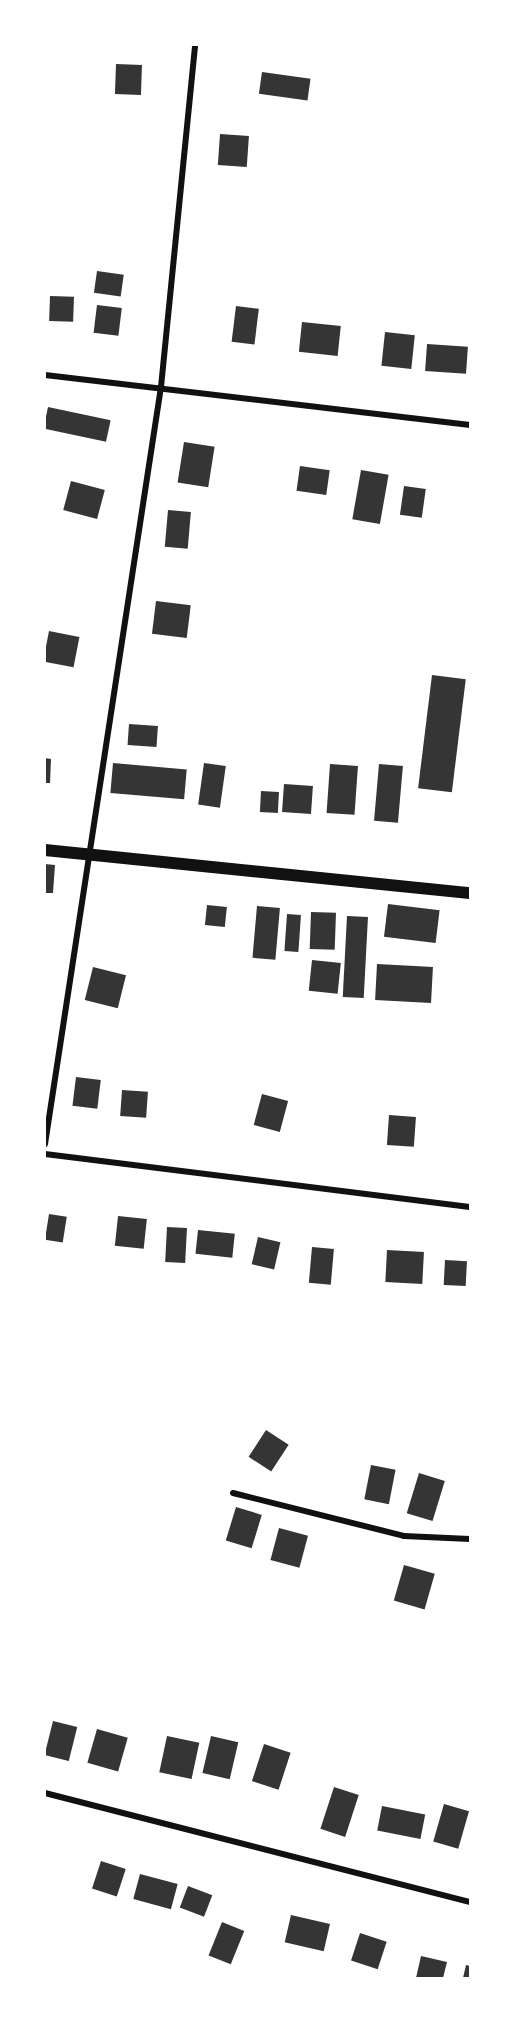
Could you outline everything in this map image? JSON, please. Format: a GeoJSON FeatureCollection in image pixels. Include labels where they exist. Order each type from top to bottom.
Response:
{"type":"FeatureCollection","features":[{"type":"Feature","properties":{"kind":"main road"},"geometry":{"type":"LineString","coordinates":[[45,850],[470,893]]}},
{"type":"Feature","properties":{"kind":"street"},"geometry":{"type":"LineString","coordinates":[[45,1143],[161,387],[195,45]]}},
{"type":"Feature","properties":{"kind":"street"},"geometry":{"type":"LineString","coordinates":[[45,375],[470,425]]}},
{"type":"Feature","properties":{"kind":"street"},"geometry":{"type":"LineString","coordinates":[[45,1154],[470,1207]]}},
{"type":"Feature","properties":{"kind":"street"},"geometry":{"type":"LineString","coordinates":[[233,1493],[404,1536],[470,1539]]}},
{"type":"Feature","properties":{"kind":"street"},"geometry":{"type":"LineString","coordinates":[[45,1793],[470,1902]]}},
{"type":"Feature","properties":{"kind":"building"},"geometry":{"type":"Polygon","coordinates":[[[116,64],[142,65],[141,95],[115,94],[116,64]]]}},
{"type":"Feature","properties":{"kind":"building"},"geometry":{"type":"Polygon","coordinates":[[[262,72],[311,79],[307,101],[259,94],[262,72]]]}},
{"type":"Feature","properties":{"kind":"building"},"geometry":{"type":"Polygon","coordinates":[[[220,134],[249,136],[247,167],[218,165],[220,134]]]}},
{"type":"Feature","properties":{"kind":"building"},"geometry":{"type":"Polygon","coordinates":[[[97,271],[124,275],[121,297],[94,293],[97,271]]]}},
{"type":"Feature","properties":{"kind":"building"},"geometry":{"type":"Polygon","coordinates":[[[50,296],[74,297],[73,322],[49,321],[50,296]]]}},
{"type":"Feature","properties":{"kind":"building"},"geometry":{"type":"Polygon","coordinates":[[[97,305],[122,308],[118,336],[94,333],[97,305]]]}},
{"type":"Feature","properties":{"kind":"building"},"geometry":{"type":"Polygon","coordinates":[[[236,306],[259,309],[254,345],[232,342],[236,306]]]}},
{"type":"Feature","properties":{"kind":"building"},"geometry":{"type":"Polygon","coordinates":[[[302,322],[341,326],[338,356],[299,352],[302,322]]]}},
{"type":"Feature","properties":{"kind":"building"},"geometry":{"type":"Polygon","coordinates":[[[385,332],[415,335],[411,369],[381,366],[385,332]]]}},
{"type":"Feature","properties":{"kind":"building"},"geometry":{"type":"Polygon","coordinates":[[[427,344],[468,347],[466,374],[425,371],[427,344]]]}},
{"type":"Feature","properties":{"kind":"building"},"geometry":{"type":"Polygon","coordinates":[[[48,407],[111,420],[106,442],[45,429],[48,407]]]}},
{"type":"Feature","properties":{"kind":"building"},"geometry":{"type":"Polygon","coordinates":[[[184,442],[215,447],[208,487],[178,482],[184,442]]]}},
{"type":"Feature","properties":{"kind":"building"},"geometry":{"type":"Polygon","coordinates":[[[300,466],[330,470],[326,495],[297,491],[300,466]]]}},
{"type":"Feature","properties":{"kind":"building"},"geometry":{"type":"Polygon","coordinates":[[[361,470],[389,475],[380,524],[352,519],[361,470]]]}},
{"type":"Feature","properties":{"kind":"building"},"geometry":{"type":"Polygon","coordinates":[[[71,481],[105,490],[97,519],[63,510],[71,481]]]}},
{"type":"Feature","properties":{"kind":"building"},"geometry":{"type":"Polygon","coordinates":[[[404,486],[426,489],[422,518],[400,515],[404,486]]]}},
{"type":"Feature","properties":{"kind":"building"},"geometry":{"type":"Polygon","coordinates":[[[168,510],[191,512],[188,549],[165,547],[168,510]]]}},
{"type":"Feature","properties":{"kind":"building"},"geometry":{"type":"Polygon","coordinates":[[[156,601],[191,605],[187,638],[152,634],[156,601]]]}},
{"type":"Feature","properties":{"kind":"building"},"geometry":{"type":"Polygon","coordinates":[[[49,631],[79,637],[74,667],[45,662],[49,631]]]}},
{"type":"Feature","properties":{"kind":"building"},"geometry":{"type":"Polygon","coordinates":[[[432,675],[466,679],[452,792],[418,788],[432,675]]]}},
{"type":"Feature","properties":{"kind":"building"},"geometry":{"type":"Polygon","coordinates":[[[129,724],[158,726],[156,747],[128,745],[129,724]]]}},
{"type":"Feature","properties":{"kind":"building"},"geometry":{"type":"Polygon","coordinates":[[[45,758],[51,759],[50,783],[45,783],[45,758]]]}},
{"type":"Feature","properties":{"kind":"building"},"geometry":{"type":"Polygon","coordinates":[[[113,763],[187,769],[184,799],[110,793],[113,763]]]}},
{"type":"Feature","properties":{"kind":"building"},"geometry":{"type":"Polygon","coordinates":[[[204,763],[226,766],[220,808],[198,805],[204,763]]]}},
{"type":"Feature","properties":{"kind":"building"},"geometry":{"type":"Polygon","coordinates":[[[330,764],[358,766],[355,815],[327,813],[330,764]]]}},
{"type":"Feature","properties":{"kind":"building"},"geometry":{"type":"Polygon","coordinates":[[[379,764],[403,766],[398,823],[374,821],[379,764]]]}},
{"type":"Feature","properties":{"kind":"building"},"geometry":{"type":"Polygon","coordinates":[[[284,784],[313,786],[311,814],[282,812],[284,784]]]}},
{"type":"Feature","properties":{"kind":"building"},"geometry":{"type":"Polygon","coordinates":[[[261,791],[279,792],[278,813],[260,812],[261,791]]]}},
{"type":"Feature","properties":{"kind":"building"},"geometry":{"type":"Polygon","coordinates":[[[45,864],[55,865],[53,893],[45,893],[45,864]]]}},
{"type":"Feature","properties":{"kind":"building"},"geometry":{"type":"Polygon","coordinates":[[[388,904],[440,910],[436,943],[384,937],[388,904]]]}},
{"type":"Feature","properties":{"kind":"building"},"geometry":{"type":"Polygon","coordinates":[[[207,905],[227,907],[225,927],[205,925],[207,905]]]}},
{"type":"Feature","properties":{"kind":"building"},"geometry":{"type":"Polygon","coordinates":[[[257,906],[280,908],[275,960],[252,958],[257,906]]]}},
{"type":"Feature","properties":{"kind":"building"},"geometry":{"type":"Polygon","coordinates":[[[311,912],[336,913],[335,950],[310,949],[311,912]]]}},
{"type":"Feature","properties":{"kind":"building"},"geometry":{"type":"Polygon","coordinates":[[[287,914],[301,915],[298,952],[284,951],[287,914]]]}},
{"type":"Feature","properties":{"kind":"building"},"geometry":{"type":"Polygon","coordinates":[[[347,916],[368,917],[364,998],[343,997],[347,916]]]}},
{"type":"Feature","properties":{"kind":"building"},"geometry":{"type":"Polygon","coordinates":[[[312,960],[341,963],[338,994],[309,991],[312,960]]]}},
{"type":"Feature","properties":{"kind":"building"},"geometry":{"type":"Polygon","coordinates":[[[377,964],[433,967],[431,1003],[375,1000],[377,964]]]}},
{"type":"Feature","properties":{"kind":"building"},"geometry":{"type":"Polygon","coordinates":[[[93,967],[126,975],[118,1008],[85,1000],[93,967]]]}},
{"type":"Feature","properties":{"kind":"building"},"geometry":{"type":"Polygon","coordinates":[[[76,1077],[101,1080],[97,1109],[72,1106],[76,1077]]]}},
{"type":"Feature","properties":{"kind":"building"},"geometry":{"type":"Polygon","coordinates":[[[122,1090],[148,1092],[146,1118],[120,1116],[122,1090]]]}},
{"type":"Feature","properties":{"kind":"building"},"geometry":{"type":"Polygon","coordinates":[[[262,1094],[288,1101],[280,1132],[254,1125],[262,1094]]]}},
{"type":"Feature","properties":{"kind":"building"},"geometry":{"type":"Polygon","coordinates":[[[389,1115],[416,1117],[414,1147],[387,1145],[389,1115]]]}},
{"type":"Feature","properties":{"kind":"building"},"geometry":{"type":"Polygon","coordinates":[[[49,1214],[67,1217],[63,1242],[45,1240],[49,1214]]]}},
{"type":"Feature","properties":{"kind":"building"},"geometry":{"type":"Polygon","coordinates":[[[118,1216],[147,1219],[144,1249],[115,1246],[118,1216]]]}},
{"type":"Feature","properties":{"kind":"building"},"geometry":{"type":"Polygon","coordinates":[[[167,1227],[187,1228],[185,1263],[165,1262],[167,1227]]]}},
{"type":"Feature","properties":{"kind":"building"},"geometry":{"type":"Polygon","coordinates":[[[198,1230],[235,1234],[232,1258],[195,1254],[198,1230]]]}},
{"type":"Feature","properties":{"kind":"building"},"geometry":{"type":"Polygon","coordinates":[[[258,1237],[280,1242],[274,1269],[252,1264],[258,1237]]]}},
{"type":"Feature","properties":{"kind":"building"},"geometry":{"type":"Polygon","coordinates":[[[312,1247],[334,1249],[331,1285],[309,1283],[312,1247]]]}},
{"type":"Feature","properties":{"kind":"building"},"geometry":{"type":"Polygon","coordinates":[[[387,1250],[424,1252],[422,1284],[385,1282],[387,1250]]]}},
{"type":"Feature","properties":{"kind":"building"},"geometry":{"type":"Polygon","coordinates":[[[445,1260],[467,1261],[466,1286],[444,1285],[445,1260]]]}},
{"type":"Feature","properties":{"kind":"building"},"geometry":{"type":"Polygon","coordinates":[[[266,1430],[289,1445],[271,1472],[249,1457],[266,1430]]]}},
{"type":"Feature","properties":{"kind":"building"},"geometry":{"type":"Polygon","coordinates":[[[371,1465],[396,1470],[389,1504],[364,1499],[371,1465]]]}},
{"type":"Feature","properties":{"kind":"building"},"geometry":{"type":"Polygon","coordinates":[[[419,1473],[445,1481],[433,1521],[407,1513],[419,1473]]]}},
{"type":"Feature","properties":{"kind":"building"},"geometry":{"type":"Polygon","coordinates":[[[236,1507],[262,1515],[252,1548],[226,1540],[236,1507]]]}},
{"type":"Feature","properties":{"kind":"building"},"geometry":{"type":"Polygon","coordinates":[[[279,1528],[308,1536],[299,1568],[270,1560],[279,1528]]]}},
{"type":"Feature","properties":{"kind":"building"},"geometry":{"type":"Polygon","coordinates":[[[404,1565],[435,1574],[425,1609],[394,1601],[404,1565]]]}},
{"type":"Feature","properties":{"kind":"building"},"geometry":{"type":"Polygon","coordinates":[[[53,1721],[77,1727],[69,1761],[45,1755],[53,1721]]]}},
{"type":"Feature","properties":{"kind":"building"},"geometry":{"type":"Polygon","coordinates":[[[97,1729],[128,1738],[118,1771],[87,1763],[97,1729]]]}},
{"type":"Feature","properties":{"kind":"building"},"geometry":{"type":"Polygon","coordinates":[[[167,1736],[199,1743],[192,1779],[159,1772],[167,1736]]]}},
{"type":"Feature","properties":{"kind":"building"},"geometry":{"type":"Polygon","coordinates":[[[211,1736],[238,1742],[230,1779],[202,1773],[211,1736]]]}},
{"type":"Feature","properties":{"kind":"building"},"geometry":{"type":"Polygon","coordinates":[[[264,1744],[291,1753],[279,1790],[252,1781],[264,1744]]]}},
{"type":"Feature","properties":{"kind":"building"},"geometry":{"type":"Polygon","coordinates":[[[334,1787],[359,1795],[345,1837],[320,1829],[334,1787]]]}},
{"type":"Feature","properties":{"kind":"building"},"geometry":{"type":"Polygon","coordinates":[[[444,1804],[469,1811],[458,1849],[433,1841],[444,1804]]]}},
{"type":"Feature","properties":{"kind":"building"},"geometry":{"type":"Polygon","coordinates":[[[382,1806],[425,1814],[420,1839],[377,1831],[382,1806]]]}},
{"type":"Feature","properties":{"kind":"building"},"geometry":{"type":"Polygon","coordinates":[[[101,1861],[126,1869],[117,1897],[92,1889],[101,1861]]]}},
{"type":"Feature","properties":{"kind":"building"},"geometry":{"type":"Polygon","coordinates":[[[140,1874],[178,1884],[171,1909],[133,1899],[140,1874]]]}},
{"type":"Feature","properties":{"kind":"building"},"geometry":{"type":"Polygon","coordinates":[[[188,1886],[212,1895],[204,1917],[180,1907],[188,1886]]]}},
{"type":"Feature","properties":{"kind":"building"},"geometry":{"type":"Polygon","coordinates":[[[291,1915],[330,1924],[324,1951],[285,1942],[291,1915]]]}},
{"type":"Feature","properties":{"kind":"building"},"geometry":{"type":"Polygon","coordinates":[[[222,1922],[244,1931],[231,1964],[209,1955],[222,1922]]]}},
{"type":"Feature","properties":{"kind":"building"},"geometry":{"type":"Polygon","coordinates":[[[360,1933],[387,1942],[378,1969],[351,1961],[360,1933]]]}},
{"type":"Feature","properties":{"kind":"building"},"geometry":{"type":"Polygon","coordinates":[[[421,1956],[447,1962],[443,1978],[416,1978],[421,1956]]]}},
{"type":"Feature","properties":{"kind":"building"},"geometry":{"type":"Polygon","coordinates":[[[466,1965],[470,1966],[470,1978],[463,1978],[466,1965]]]}}]}
